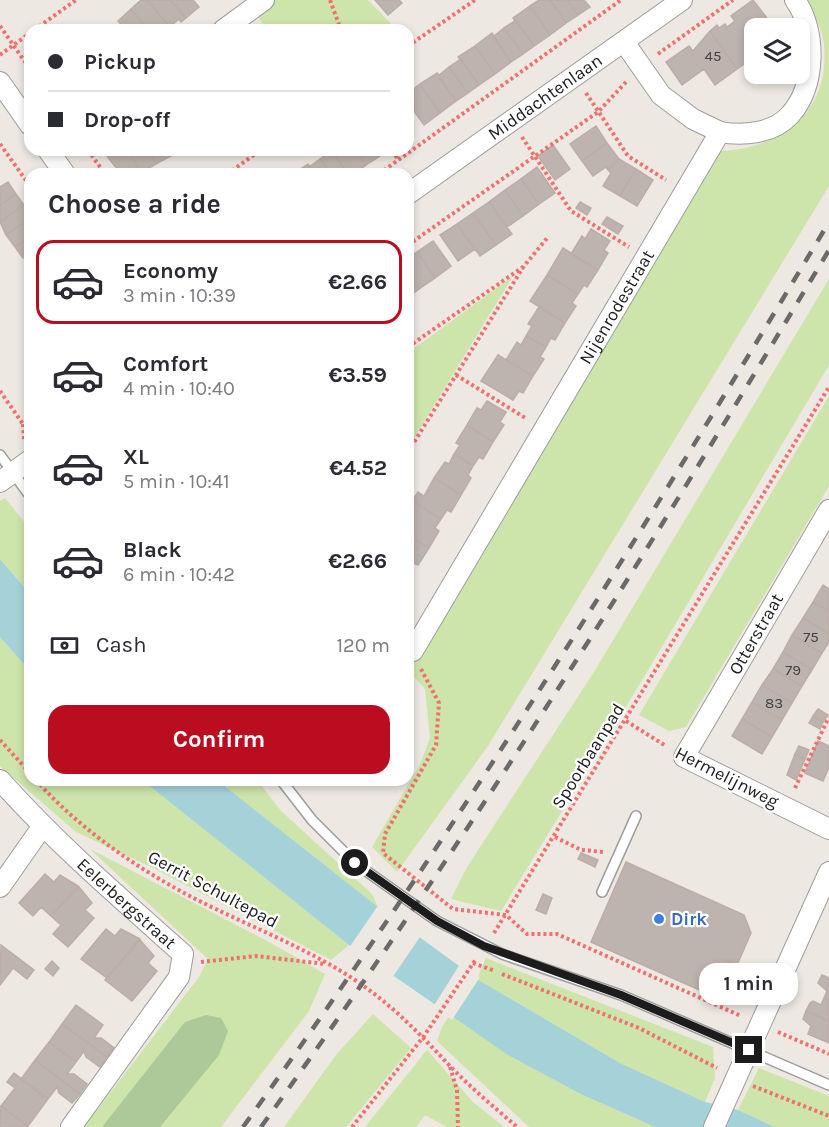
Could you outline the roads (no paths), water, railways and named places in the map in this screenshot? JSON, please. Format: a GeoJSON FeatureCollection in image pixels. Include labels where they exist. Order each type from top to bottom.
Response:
{"type":"FeatureCollection","features":[{"type":"Feature","properties":{"kind":"street"},"geometry":{"type":"LineString","coordinates":[[231,24],[264,0]]}},
{"type":"Feature","properties":{"kind":"street","name":"Middachtenlaan"},"geometry":{"type":"LineString","coordinates":[[414,190],[624,42],[656,8],[682,0]]}},
{"type":"Feature","properties":{"kind":"street"},"geometry":{"type":"LineString","coordinates":[[624,42],[661,95],[693,119],[720,132],[749,135],[789,116],[805,86],[810,47],[807,24],[795,0]]}},
{"type":"Feature","properties":{"kind":"street"},"geometry":{"type":"LineString","coordinates":[[0,82],[24,116]]}},
{"type":"Feature","properties":{"kind":"street","name":"Nijenrodestraat"},"geometry":{"type":"LineString","coordinates":[[414,652],[720,132]]}},
{"type":"Feature","properties":{"kind":"street"},"geometry":{"type":"LineString","coordinates":[[7,477],[24,464]]}},
{"type":"Feature","properties":{"kind":"street","name":"Otterstraat"},"geometry":{"type":"LineString","coordinates":[[684,757],[827,518]]}},
{"type":"Feature","properties":{"kind":"street","name":"Hermelijnweg"},"geometry":{"type":"LineString","coordinates":[[684,757],[829,829]]}},
{"type":"Feature","properties":{"kind":"street","name":"Eelerbergstraat"},"geometry":{"type":"LineString","coordinates":[[0,780],[42,827],[183,954],[179,976],[71,1127]]}},
{"type":"Feature","properties":{"kind":"street"},"geometry":{"type":"LineString","coordinates":[[0,886],[42,827]]}},
{"type":"Feature","properties":{"kind":"street"},"geometry":{"type":"LineString","coordinates":[[714,1127],[829,872]]}},
{"type":"Feature","properties":{"kind":"lane"},"geometry":{"type":"LineString","coordinates":[[0,455],[7,477],[24,491]]}},
{"type":"Feature","properties":{"kind":"lane"},"geometry":{"type":"LineString","coordinates":[[286,786],[312,820],[355,863],[437,921],[484,946],[621,995],[829,1084]]}},
{"type":"Feature","properties":{"kind":"lane"},"geometry":{"type":"LineString","coordinates":[[602,892],[636,816]]}},
{"type":"Feature","properties":{"kind":"water"},"geometry":{"type":"Polygon","coordinates":[[[0,559],[24,587],[24,664],[0,637],[0,559]]]}},
{"type":"Feature","properties":{"kind":"water"},"geometry":{"type":"Polygon","coordinates":[[[150,786],[225,786],[378,907],[477,979],[620,1063],[705,1102],[738,1110],[775,1127],[655,1127],[581,1094],[508,1055],[349,945],[150,786]]]}},
{"type":"Feature","properties":{"kind":"railway"},"geometry":{"type":"LineString","coordinates":[[243,1127],[321,1017],[472,794],[618,567],[829,222]]}},
{"type":"Feature","properties":{"kind":"railway"},"geometry":{"type":"LineString","coordinates":[[261,1127],[411,913],[483,804],[624,584],[829,250]]}},
{"type":"Feature","properties":{"kind":"place","name":"Dirk"},"geometry":{"type":"Point","coordinates":[659,919]}}]}
